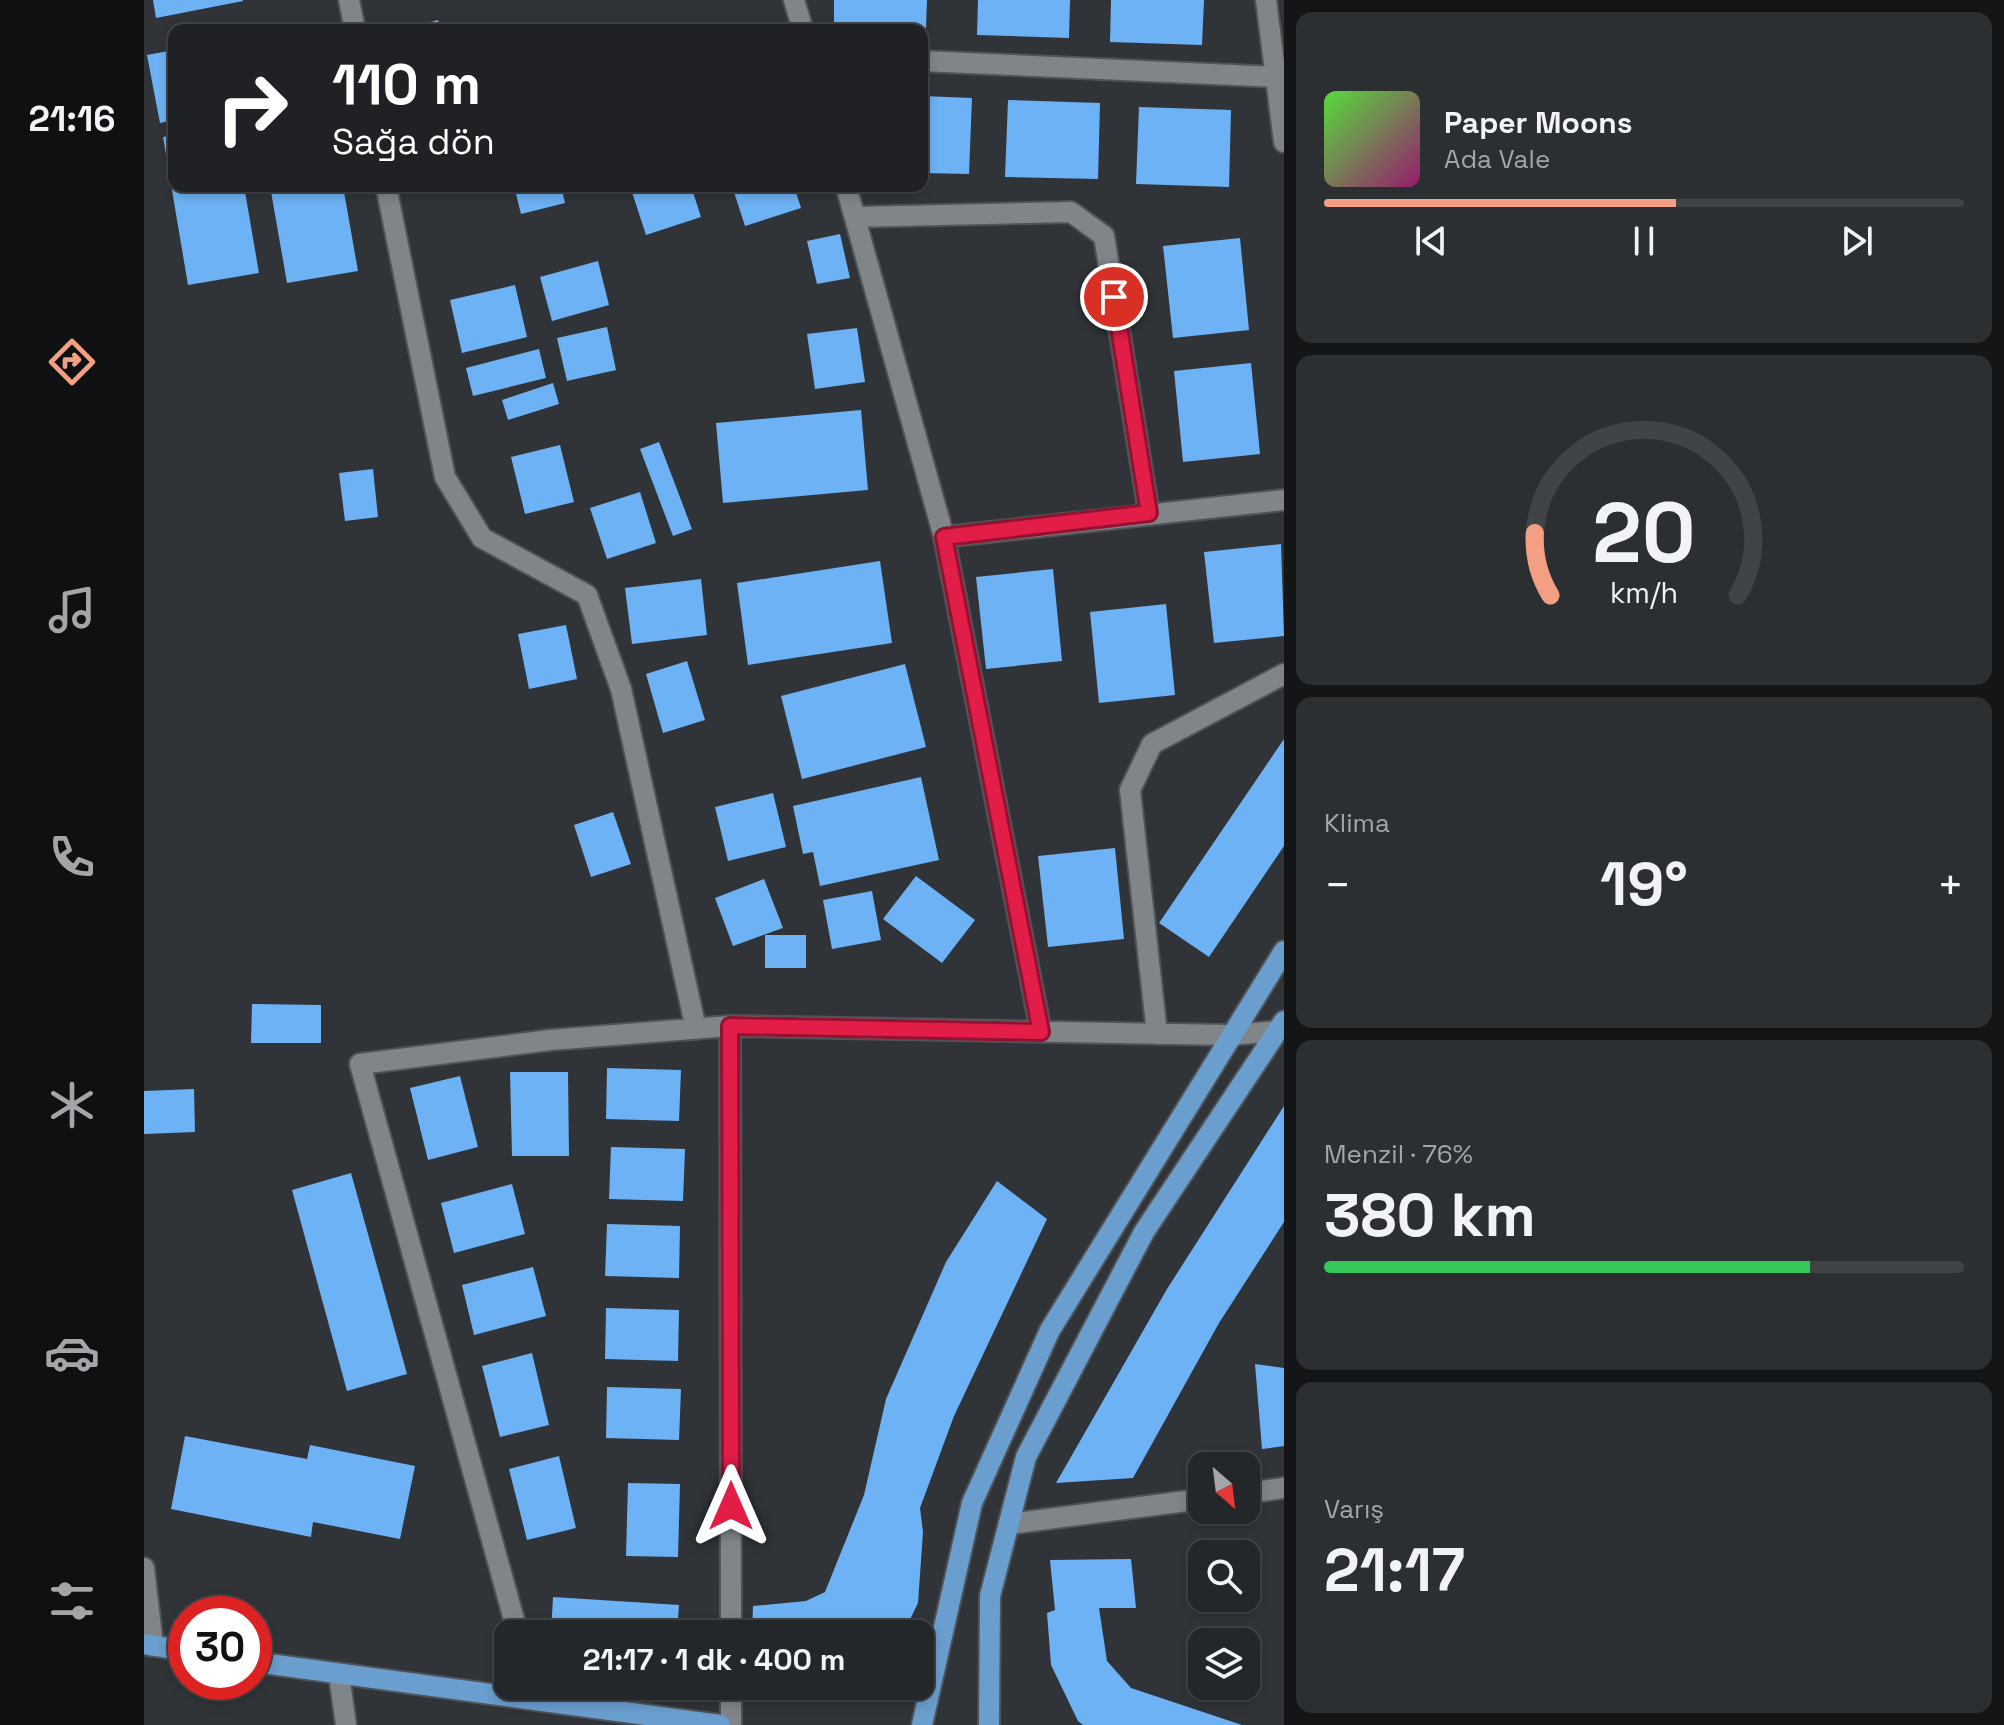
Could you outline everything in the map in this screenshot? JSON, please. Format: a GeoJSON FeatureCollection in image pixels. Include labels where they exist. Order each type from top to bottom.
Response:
{"type":"FeatureCollection","features":[{"type":"Feature","properties":{"kind":"main road"},"geometry":{"type":"LineString","coordinates":[[922,1725],[972,1503],[1050,1330],[1284,951]]}},
{"type":"Feature","properties":{"kind":"main road"},"geometry":{"type":"LineString","coordinates":[[989,1725],[990,1596],[1026,1457],[1144,1232],[1281,1026]]}},
{"type":"Feature","properties":{"kind":"main road"},"geometry":{"type":"LineString","coordinates":[[148,1645],[168,1648]]}},
{"type":"Feature","properties":{"kind":"main road"},"geometry":{"type":"LineString","coordinates":[[272,1665],[339,1675],[494,1689]]}},
{"type":"Feature","properties":{"kind":"main road"},"geometry":{"type":"LineString","coordinates":[[575,1700],[720,1725]]}},
{"type":"Feature","properties":{"kind":"street"},"geometry":{"type":"LineString","coordinates":[[349,0],[354,24]]}},
{"type":"Feature","properties":{"kind":"street"},"geometry":{"type":"LineString","coordinates":[[794,0],[801,24]]}},
{"type":"Feature","properties":{"kind":"street"},"geometry":{"type":"LineString","coordinates":[[1266,0],[1284,142]]}},
{"type":"Feature","properties":{"kind":"street"},"geometry":{"type":"LineString","coordinates":[[928,61],[1276,77]]}},
{"type":"Feature","properties":{"kind":"street"},"geometry":{"type":"LineString","coordinates":[[387,192],[445,477],[482,538],[587,595],[592,608],[621,689],[696,1029]]}},
{"type":"Feature","properties":{"kind":"street"},"geometry":{"type":"LineString","coordinates":[[848,192],[944,537],[1041,1032]]}},
{"type":"Feature","properties":{"kind":"street"},"geometry":{"type":"LineString","coordinates":[[855,217],[1071,212],[1104,236],[1149,513]]}},
{"type":"Feature","properties":{"kind":"street"},"geometry":{"type":"LineString","coordinates":[[944,537],[1284,500]]}},
{"type":"Feature","properties":{"kind":"street"},"geometry":{"type":"LineString","coordinates":[[1157,1034],[1130,790],[1152,744],[1284,674]]}},
{"type":"Feature","properties":{"kind":"street"},"geometry":{"type":"LineString","coordinates":[[730,1026],[731,1620]]}},
{"type":"Feature","properties":{"kind":"street"},"geometry":{"type":"LineString","coordinates":[[514,1620],[360,1064],[550,1040],[730,1026],[1230,1035],[1281,1026]]}},
{"type":"Feature","properties":{"kind":"street"},"geometry":{"type":"LineString","coordinates":[[1260,1491],[1284,1488]]}},
{"type":"Feature","properties":{"kind":"street"},"geometry":{"type":"LineString","coordinates":[[1009,1524],[1188,1501]]}},
{"type":"Feature","properties":{"kind":"street"},"geometry":{"type":"LineString","coordinates":[[144,1568],[148,1645]]}},
{"type":"Feature","properties":{"kind":"street"},"geometry":{"type":"LineString","coordinates":[[339,1675],[346,1725]]}},
{"type":"Feature","properties":{"kind":"street"},"geometry":{"type":"LineString","coordinates":[[731,1700],[731,1725]]}},
{"type":"Feature","properties":{"kind":"building"},"geometry":{"type":"Polygon","coordinates":[[[153,0],[243,0],[243,1],[156,18],[153,0]]]}},
{"type":"Feature","properties":{"kind":"building"},"geometry":{"type":"Polygon","coordinates":[[[834,0],[927,0],[926,24],[834,24],[834,0]]]}},
{"type":"Feature","properties":{"kind":"building"},"geometry":{"type":"Polygon","coordinates":[[[978,0],[1070,0],[1069,38],[977,35],[978,0]]]}},
{"type":"Feature","properties":{"kind":"building"},"geometry":{"type":"Polygon","coordinates":[[[1111,0],[1204,0],[1202,45],[1110,42],[1111,0]]]}},
{"type":"Feature","properties":{"kind":"building"},"geometry":{"type":"Polygon","coordinates":[[[168,51],[168,121],[160,123],[147,55],[168,51]]]}},
{"type":"Feature","properties":{"kind":"building"},"geometry":{"type":"Polygon","coordinates":[[[928,96],[972,98],[969,174],[928,173],[928,96]]]}},
{"type":"Feature","properties":{"kind":"building"},"geometry":{"type":"Polygon","coordinates":[[[1008,100],[1100,103],[1098,179],[1005,177],[1008,100]]]}},
{"type":"Feature","properties":{"kind":"building"},"geometry":{"type":"Polygon","coordinates":[[[1139,107],[1231,110],[1229,187],[1136,184],[1139,107]]]}},
{"type":"Feature","properties":{"kind":"building"},"geometry":{"type":"Polygon","coordinates":[[[168,136],[168,167],[163,137],[168,136]]]}},
{"type":"Feature","properties":{"kind":"building"},"geometry":{"type":"Polygon","coordinates":[[[172,192],[245,192],[259,273],[188,285],[172,192]]]}},
{"type":"Feature","properties":{"kind":"building"},"geometry":{"type":"Polygon","coordinates":[[[271,192],[344,192],[358,271],[287,283],[271,192]]]}},
{"type":"Feature","properties":{"kind":"building"},"geometry":{"type":"Polygon","coordinates":[[[516,192],[562,192],[565,203],[521,214],[516,192]]]}},
{"type":"Feature","properties":{"kind":"building"},"geometry":{"type":"Polygon","coordinates":[[[632,192],[693,192],[701,217],[646,235],[632,192]]]}},
{"type":"Feature","properties":{"kind":"building"},"geometry":{"type":"Polygon","coordinates":[[[734,192],[796,192],[801,208],[745,226],[734,192]]]}},
{"type":"Feature","properties":{"kind":"building"},"geometry":{"type":"Polygon","coordinates":[[[840,234],[850,278],[817,284],[807,241],[840,234]]]}},
{"type":"Feature","properties":{"kind":"building"},"geometry":{"type":"Polygon","coordinates":[[[1240,238],[1249,330],[1173,338],[1163,246],[1240,238]]]}},
{"type":"Feature","properties":{"kind":"building"},"geometry":{"type":"Polygon","coordinates":[[[598,261],[609,305],[552,321],[540,277],[598,261]]]}},
{"type":"Feature","properties":{"kind":"building"},"geometry":{"type":"Polygon","coordinates":[[[515,285],[527,337],[462,353],[450,300],[515,285]]]}},
{"type":"Feature","properties":{"kind":"building"},"geometry":{"type":"Polygon","coordinates":[[[607,327],[616,370],[567,381],[557,338],[607,327]]]}},
{"type":"Feature","properties":{"kind":"building"},"geometry":{"type":"Polygon","coordinates":[[[857,328],[865,382],[815,389],[807,334],[857,328]]]}},
{"type":"Feature","properties":{"kind":"building"},"geometry":{"type":"Polygon","coordinates":[[[539,349],[546,378],[473,396],[466,368],[539,349]]]}},
{"type":"Feature","properties":{"kind":"building"},"geometry":{"type":"Polygon","coordinates":[[[1251,363],[1260,454],[1183,462],[1174,371],[1251,363]]]}},
{"type":"Feature","properties":{"kind":"building"},"geometry":{"type":"Polygon","coordinates":[[[553,383],[559,404],[508,420],[502,400],[553,383]]]}},
{"type":"Feature","properties":{"kind":"building"},"geometry":{"type":"Polygon","coordinates":[[[861,410],[868,490],[723,503],[716,423],[861,410]]]}},
{"type":"Feature","properties":{"kind":"building"},"geometry":{"type":"Polygon","coordinates":[[[659,442],[692,529],[673,536],[640,449],[659,442]]]}},
{"type":"Feature","properties":{"kind":"building"},"geometry":{"type":"Polygon","coordinates":[[[560,445],[574,502],[525,514],[511,457],[560,445]]]}},
{"type":"Feature","properties":{"kind":"building"},"geometry":{"type":"Polygon","coordinates":[[[373,469],[378,517],[345,521],[339,473],[373,469]]]}},
{"type":"Feature","properties":{"kind":"building"},"geometry":{"type":"Polygon","coordinates":[[[640,492],[656,543],[607,559],[590,508],[640,492]]]}},
{"type":"Feature","properties":{"kind":"building"},"geometry":{"type":"Polygon","coordinates":[[[1281,544],[1284,636],[1214,643],[1204,552],[1281,544]]]}},
{"type":"Feature","properties":{"kind":"building"},"geometry":{"type":"Polygon","coordinates":[[[880,561],[892,643],[748,665],[737,583],[880,561]]]}},
{"type":"Feature","properties":{"kind":"building"},"geometry":{"type":"Polygon","coordinates":[[[1053,569],[1062,661],[986,669],[976,577],[1053,569]]]}},
{"type":"Feature","properties":{"kind":"building"},"geometry":{"type":"Polygon","coordinates":[[[701,579],[707,635],[632,644],[625,588],[701,579]]]}},
{"type":"Feature","properties":{"kind":"building"},"geometry":{"type":"Polygon","coordinates":[[[1166,604],[1175,695],[1099,703],[1090,612],[1166,604]]]}},
{"type":"Feature","properties":{"kind":"building"},"geometry":{"type":"Polygon","coordinates":[[[566,625],[577,679],[529,689],[518,634],[566,625]]]}},
{"type":"Feature","properties":{"kind":"building"},"geometry":{"type":"Polygon","coordinates":[[[687,661],[705,720],[663,733],[646,674],[687,661]]]}},
{"type":"Feature","properties":{"kind":"building"},"geometry":{"type":"Polygon","coordinates":[[[905,664],[926,747],[802,779],[781,696],[905,664]]]}},
{"type":"Feature","properties":{"kind":"building"},"geometry":{"type":"Polygon","coordinates":[[[1284,739],[1284,846],[1209,957],[1159,923],[1284,739]]]}},
{"type":"Feature","properties":{"kind":"building"},"geometry":{"type":"Polygon","coordinates":[[[921,777],[939,860],[820,886],[813,852],[803,854],[793,806],[921,777]]]}},
{"type":"Feature","properties":{"kind":"building"},"geometry":{"type":"Polygon","coordinates":[[[773,793],[786,847],[728,861],[715,807],[773,793]]]}},
{"type":"Feature","properties":{"kind":"building"},"geometry":{"type":"Polygon","coordinates":[[[613,812],[631,864],[591,877],[574,825],[613,812]]]}},
{"type":"Feature","properties":{"kind":"building"},"geometry":{"type":"Polygon","coordinates":[[[1115,848],[1124,939],[1048,947],[1038,856],[1115,848]]]}},
{"type":"Feature","properties":{"kind":"building"},"geometry":{"type":"Polygon","coordinates":[[[916,876],[975,920],[942,963],[883,919],[916,876]]]}},
{"type":"Feature","properties":{"kind":"building"},"geometry":{"type":"Polygon","coordinates":[[[764,879],[783,928],[733,946],[715,898],[764,879]]]}},
{"type":"Feature","properties":{"kind":"building"},"geometry":{"type":"Polygon","coordinates":[[[872,891],[881,940],[832,949],[823,900],[872,891]]]}},
{"type":"Feature","properties":{"kind":"building"},"geometry":{"type":"Polygon","coordinates":[[[765,935],[806,935],[806,968],[765,968],[765,935]]]}},
{"type":"Feature","properties":{"kind":"building"},"geometry":{"type":"Polygon","coordinates":[[[252,1004],[321,1005],[321,1043],[251,1043],[252,1004]]]}},
{"type":"Feature","properties":{"kind":"building"},"geometry":{"type":"Polygon","coordinates":[[[607,1068],[681,1070],[679,1121],[606,1119],[607,1068]]]}},
{"type":"Feature","properties":{"kind":"building"},"geometry":{"type":"Polygon","coordinates":[[[510,1072],[568,1072],[569,1156],[512,1156],[510,1072]]]}},
{"type":"Feature","properties":{"kind":"building"},"geometry":{"type":"Polygon","coordinates":[[[460,1076],[478,1147],[428,1160],[410,1088],[460,1076]]]}},
{"type":"Feature","properties":{"kind":"building"},"geometry":{"type":"Polygon","coordinates":[[[194,1089],[195,1132],[144,1134],[144,1091],[194,1089]]]}},
{"type":"Feature","properties":{"kind":"building"},"geometry":{"type":"Polygon","coordinates":[[[1284,1106],[1284,1222],[1219,1323],[1133,1478],[1056,1483],[1167,1289],[1284,1106]]]}},
{"type":"Feature","properties":{"kind":"building"},"geometry":{"type":"Polygon","coordinates":[[[611,1147],[685,1149],[683,1201],[609,1199],[611,1147]]]}},
{"type":"Feature","properties":{"kind":"building"},"geometry":{"type":"Polygon","coordinates":[[[351,1173],[407,1374],[347,1391],[292,1190],[351,1173]]]}},
{"type":"Feature","properties":{"kind":"building"},"geometry":{"type":"Polygon","coordinates":[[[997,1181],[1047,1219],[954,1416],[920,1508],[923,1532],[918,1603],[910,1620],[752,1620],[753,1606],[806,1601],[825,1592],[864,1495],[886,1399],[946,1262],[997,1181]]]}},
{"type":"Feature","properties":{"kind":"building"},"geometry":{"type":"Polygon","coordinates":[[[512,1184],[525,1234],[454,1253],[441,1203],[512,1184]]]}},
{"type":"Feature","properties":{"kind":"building"},"geometry":{"type":"Polygon","coordinates":[[[607,1224],[680,1226],[679,1278],[605,1276],[607,1224]]]}},
{"type":"Feature","properties":{"kind":"building"},"geometry":{"type":"Polygon","coordinates":[[[533,1267],[546,1316],[474,1335],[462,1285],[533,1267]]]}},
{"type":"Feature","properties":{"kind":"building"},"geometry":{"type":"Polygon","coordinates":[[[606,1308],[679,1310],[678,1361],[605,1359],[606,1308]]]}},
{"type":"Feature","properties":{"kind":"building"},"geometry":{"type":"Polygon","coordinates":[[[532,1353],[549,1425],[500,1437],[482,1366],[532,1353]]]}},
{"type":"Feature","properties":{"kind":"building"},"geometry":{"type":"Polygon","coordinates":[[[1255,1364],[1284,1368],[1284,1446],[1262,1449],[1255,1364]]]}},
{"type":"Feature","properties":{"kind":"building"},"geometry":{"type":"Polygon","coordinates":[[[607,1387],[681,1389],[679,1440],[606,1438],[607,1387]]]}},
{"type":"Feature","properties":{"kind":"building"},"geometry":{"type":"Polygon","coordinates":[[[185,1436],[307,1459],[310,1445],[415,1466],[400,1539],[313,1522],[311,1537],[171,1509],[185,1436]]]}},
{"type":"Feature","properties":{"kind":"building"},"geometry":{"type":"Polygon","coordinates":[[[559,1456],[576,1528],[527,1540],[509,1469],[559,1456]]]}},
{"type":"Feature","properties":{"kind":"building"},"geometry":{"type":"Polygon","coordinates":[[[628,1483],[680,1484],[678,1557],[626,1556],[628,1483]]]}},
{"type":"Feature","properties":{"kind":"building"},"geometry":{"type":"Polygon","coordinates":[[[1131,1559],[1136,1608],[1099,1608],[1107,1661],[1131,1688],[1242,1725],[1083,1725],[1078,1721],[1051,1665],[1047,1613],[1055,1610],[1050,1560],[1131,1559]]]}},
{"type":"Feature","properties":{"kind":"building"},"geometry":{"type":"Polygon","coordinates":[[[553,1597],[679,1605],[678,1620],[552,1620],[553,1597]]]}},
{"type":"Feature","properties":{"kind":"route"},"geometry":{"type":"LineString","coordinates":[[731,1506],[730,1026],[1041,1032],[944,537],[1149,513],[1114,297]]}}]}
